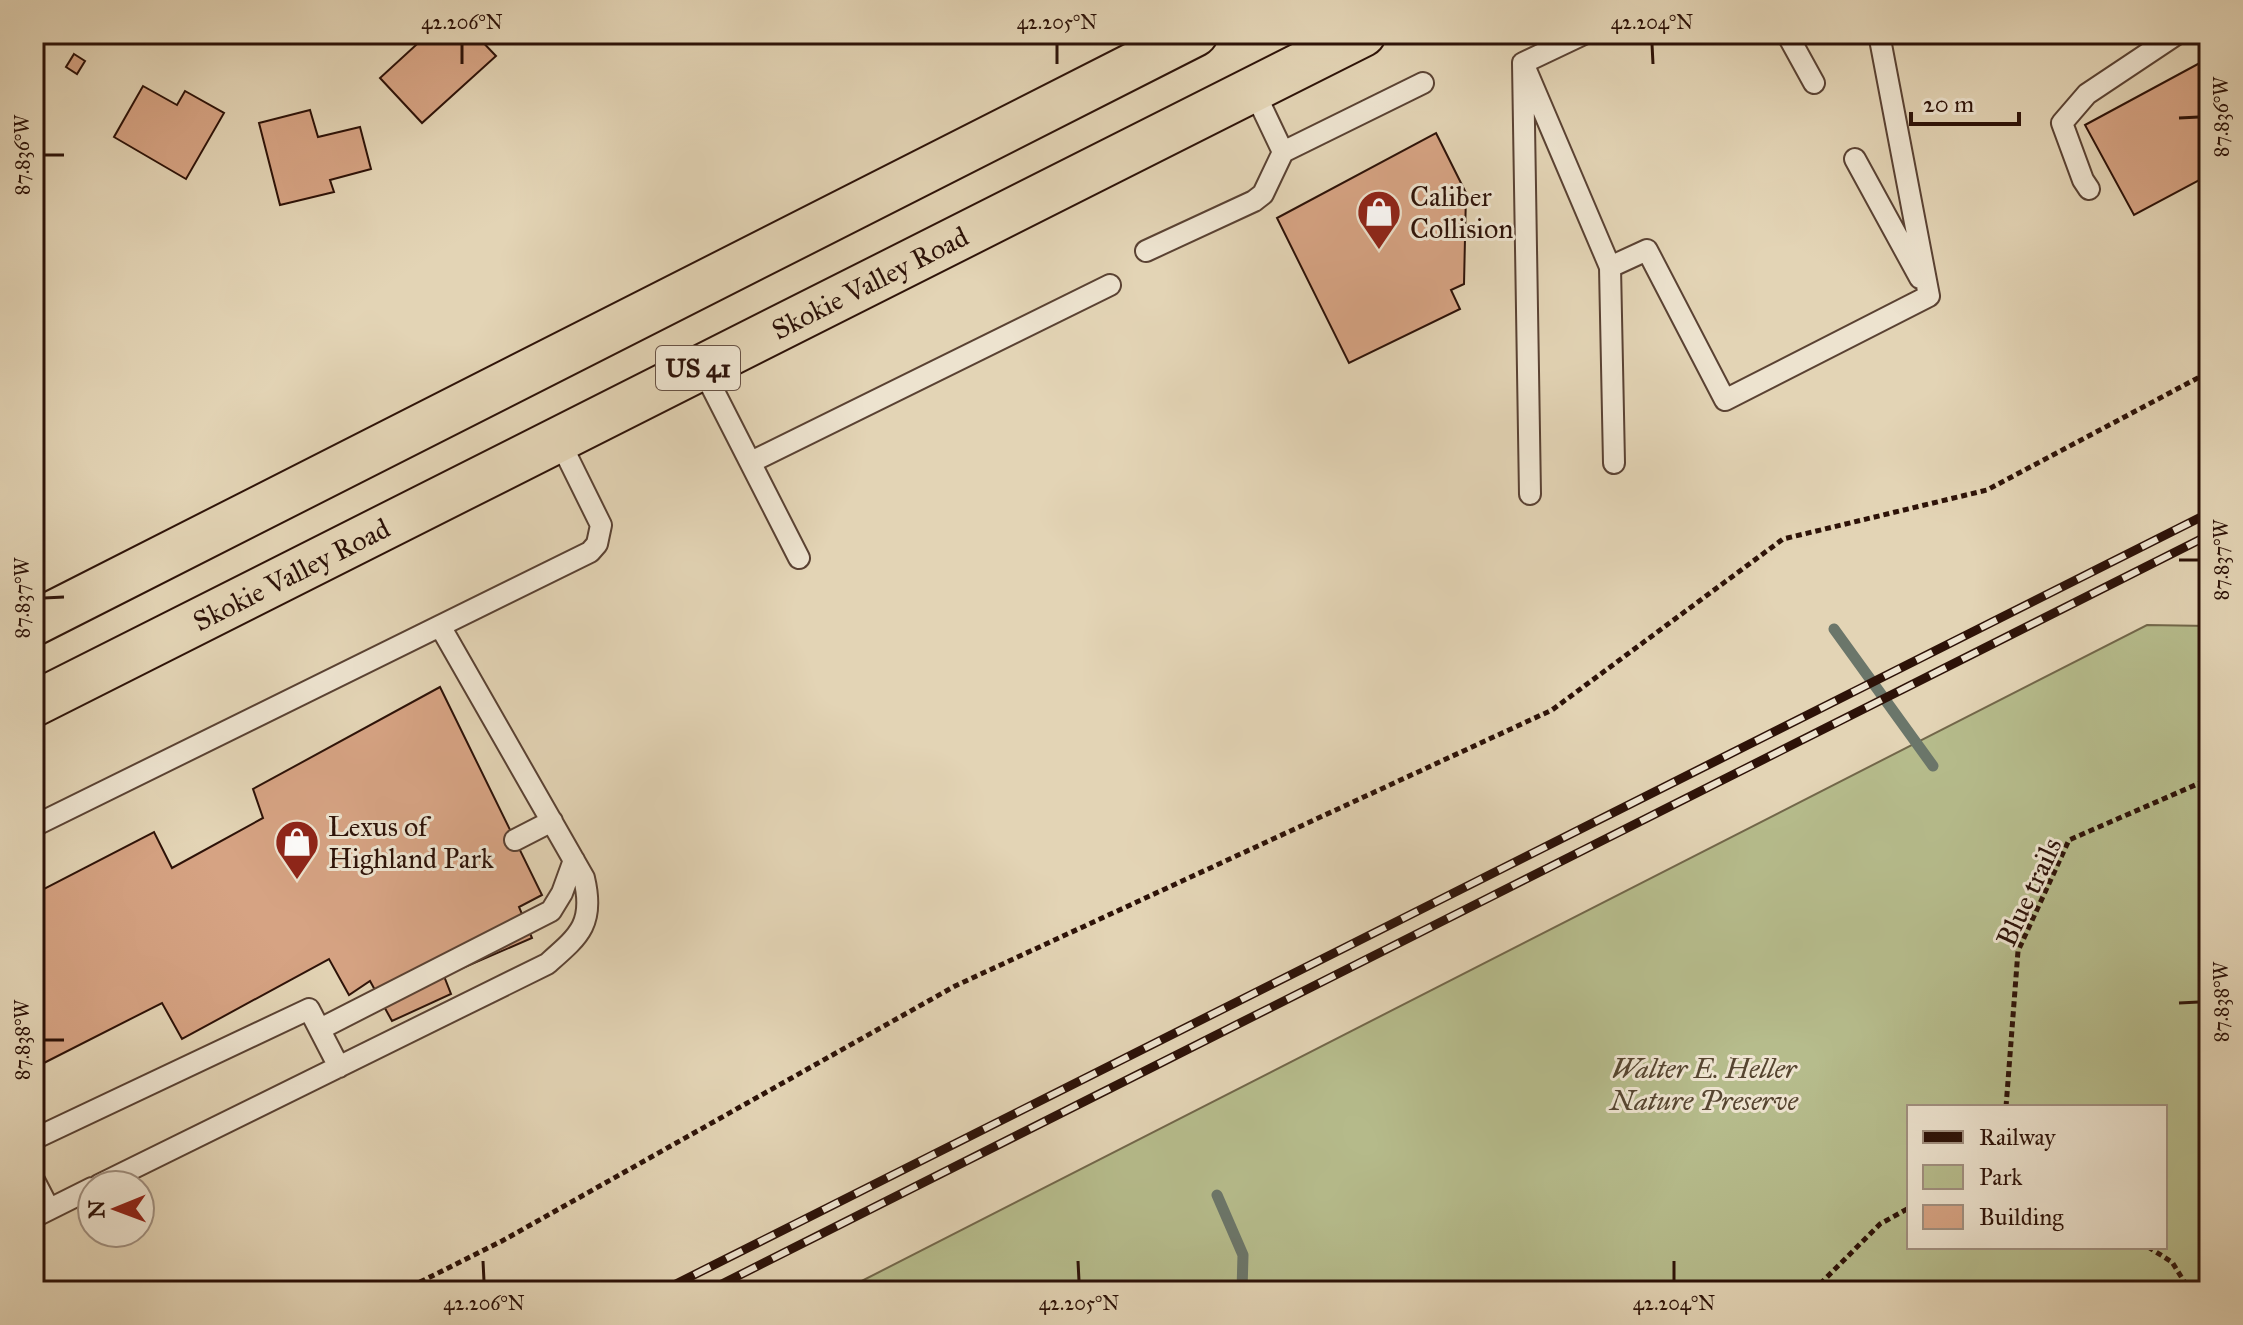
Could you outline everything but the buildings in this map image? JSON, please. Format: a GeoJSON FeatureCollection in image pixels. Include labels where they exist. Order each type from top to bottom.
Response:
{"type":"FeatureCollection","features":[{"type":"Feature","properties":{"kind":"highway","name":"US 41"},"geometry":{"type":"LineString","coordinates":[[34,623],[1195,34]]}},
{"type":"Feature","properties":{"kind":"highway","name":"Skokie Valley Road"},"geometry":{"type":"LineString","coordinates":[[34,704],[1363,34]]}},
{"type":"Feature","properties":{"kind":"lane"},"geometry":{"type":"LineString","coordinates":[[1523,63],[1584,34]]}},
{"type":"Feature","properties":{"kind":"lane"},"geometry":{"type":"LineString","coordinates":[[1787,34],[1814,83]]}},
{"type":"Feature","properties":{"kind":"lane"},"geometry":{"type":"LineString","coordinates":[[1879,34],[1929,296]]}},
{"type":"Feature","properties":{"kind":"lane"},"geometry":{"type":"LineString","coordinates":[[2089,189],[2062,123],[2087,94],[2177,34]]}},
{"type":"Feature","properties":{"kind":"lane"},"geometry":{"type":"LineString","coordinates":[[1523,63],[1610,267],[1614,463]]}},
{"type":"Feature","properties":{"kind":"lane"},"geometry":{"type":"LineString","coordinates":[[1523,63],[1530,494]]}},
{"type":"Feature","properties":{"kind":"lane"},"geometry":{"type":"LineString","coordinates":[[1146,251],[1254,201],[1263,194],[1283,152],[1423,83]]}},
{"type":"Feature","properties":{"kind":"lane"},"geometry":{"type":"LineString","coordinates":[[1253,89],[1283,152]]}},
{"type":"Feature","properties":{"kind":"lane"},"geometry":{"type":"LineString","coordinates":[[1855,159],[1929,296]]}},
{"type":"Feature","properties":{"kind":"lane"},"geometry":{"type":"LineString","coordinates":[[1610,267],[1647,250],[1725,400],[1929,296]]}},
{"type":"Feature","properties":{"kind":"lane"},"geometry":{"type":"LineString","coordinates":[[751,462],[1110,285]]}},
{"type":"Feature","properties":{"kind":"lane"},"geometry":{"type":"LineString","coordinates":[[701,366],[799,558]]}},
{"type":"Feature","properties":{"kind":"lane"},"geometry":{"type":"LineString","coordinates":[[34,826],[590,552],[597,544],[601,525],[558,438]]}},
{"type":"Feature","properties":{"kind":"lane"},"geometry":{"type":"LineString","coordinates":[[132,1169],[547,964],[576,938],[586,923],[584,878],[440,626]]}},
{"type":"Feature","properties":{"kind":"lane"},"geometry":{"type":"LineString","coordinates":[[515,840],[552,821]]}},
{"type":"Feature","properties":{"kind":"lane"},"geometry":{"type":"LineString","coordinates":[[320,1029],[551,911],[562,893],[574,860]]}},
{"type":"Feature","properties":{"kind":"lane"},"geometry":{"type":"LineString","coordinates":[[34,1139],[309,1009],[339,1067]]}},
{"type":"Feature","properties":{"kind":"lane"},"geometry":{"type":"LineString","coordinates":[[34,1180],[42,1213],[76,1196]]}},
{"type":"Feature","properties":{"kind":"path"},"geometry":{"type":"LineString","coordinates":[[402,1291],[502,1241],[955,986],[1552,710],[1783,539],[1987,490],[2209,372]]}},
{"type":"Feature","properties":{"kind":"path","name":"Blue trails"},"geometry":{"type":"LineString","coordinates":[[2006,1105],[2018,951],[2069,840],[2209,779]]}},
{"type":"Feature","properties":{"kind":"path"},"geometry":{"type":"LineString","coordinates":[[1813,1291],[1880,1224],[1907,1209]]}},
{"type":"Feature","properties":{"kind":"path"},"geometry":{"type":"LineString","coordinates":[[2151,1249],[2172,1262],[2190,1291]]}},
{"type":"Feature","properties":{"kind":"green space","name":"Walter E. Heller Nature Preserve"},"geometry":{"type":"Polygon","coordinates":[[[2147,625],[2209,626],[2209,1291],[842,1291],[2147,625]]]}},
{"type":"Feature","properties":{"kind":"waterway"},"geometry":{"type":"LineString","coordinates":[[1834,629],[1933,766]]}},
{"type":"Feature","properties":{"kind":"waterway"},"geometry":{"type":"LineString","coordinates":[[1217,1195],[1243,1255],[1242,1291]]}},
{"type":"Feature","properties":{"kind":"railway"},"geometry":{"type":"LineString","coordinates":[[662,1291],[2209,513]]}},
{"type":"Feature","properties":{"kind":"railway"},"geometry":{"type":"LineString","coordinates":[[708,1291],[2209,535]]}},
{"type":"Feature","properties":{"kind":"place","name":"Caliber Collision"},"geometry":{"type":"Point","coordinates":[1379,251]}},
{"type":"Feature","properties":{"kind":"place","name":"Lexus of Highland Park"},"geometry":{"type":"Point","coordinates":[297,881]}}]}
